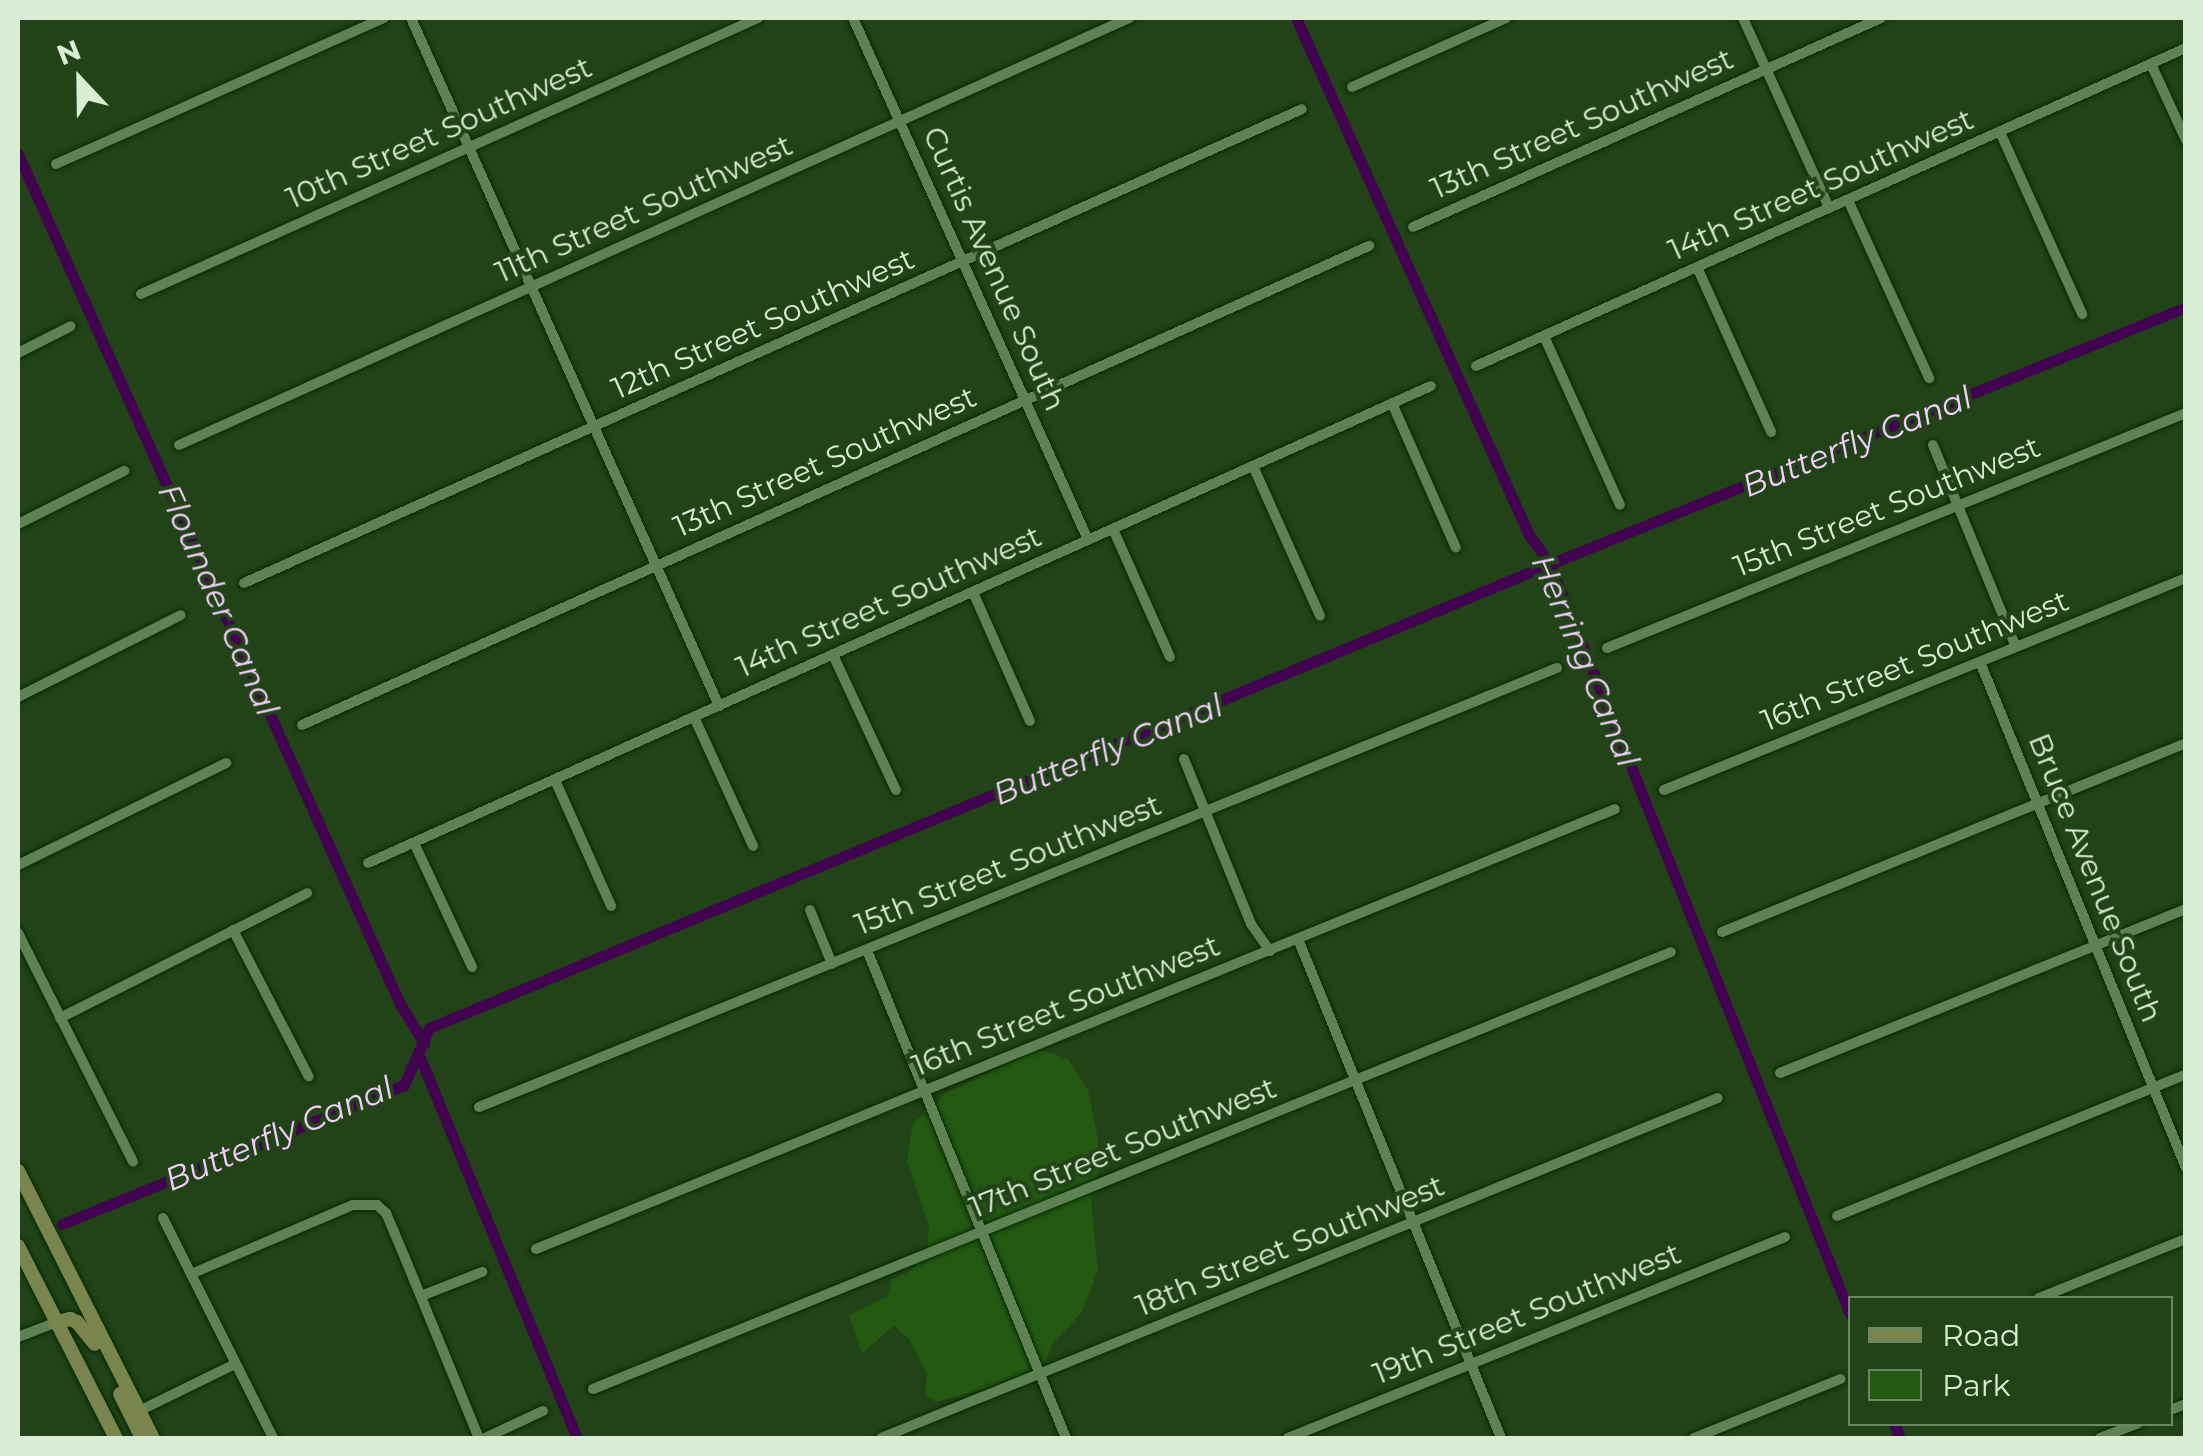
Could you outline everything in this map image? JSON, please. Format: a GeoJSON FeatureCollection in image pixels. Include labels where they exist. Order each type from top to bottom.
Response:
{"type":"FeatureCollection","features":[{"type":"Feature","properties":{"kind":"main road"},"geometry":{"type":"LineString","coordinates":[[18,1171],[153,1438]]}},
{"type":"Feature","properties":{"kind":"main road"},"geometry":{"type":"LineString","coordinates":[[18,1246],[116,1438]]}},
{"type":"Feature","properties":{"kind":"main road"},"geometry":{"type":"LineString","coordinates":[[55,1323],[70,1319],[85,1329],[142,1438]]}},
{"type":"Feature","properties":{"kind":"street"},"geometry":{"type":"LineString","coordinates":[[56,164],[384,18]]}},
{"type":"Feature","properties":{"kind":"street"},"geometry":{"type":"LineString","coordinates":[[411,18],[719,706]]}},
{"type":"Feature","properties":{"kind":"street","name":"10th Street Southwest"},"geometry":{"type":"LineString","coordinates":[[141,294],[758,18]]}},
{"type":"Feature","properties":{"kind":"street","name":"Curtis Avenue South"},"geometry":{"type":"LineString","coordinates":[[853,18],[1088,540]]}},
{"type":"Feature","properties":{"kind":"street","name":"11th Street Southwest"},"geometry":{"type":"LineString","coordinates":[[178,446],[1129,18]]}},
{"type":"Feature","properties":{"kind":"street"},"geometry":{"type":"LineString","coordinates":[[1352,87],[1506,18]]}},
{"type":"Feature","properties":{"kind":"street"},"geometry":{"type":"LineString","coordinates":[[1744,18],[1829,208]]}},
{"type":"Feature","properties":{"kind":"street","name":"13th Street Southwest"},"geometry":{"type":"LineString","coordinates":[[1412,228],[1881,18]]}},
{"type":"Feature","properties":{"kind":"street","name":"14th Street Southwest"},"geometry":{"type":"LineString","coordinates":[[1476,366],[2186,48]]}},
{"type":"Feature","properties":{"kind":"street"},"geometry":{"type":"LineString","coordinates":[[2151,64],[2186,140]]}},
{"type":"Feature","properties":{"kind":"street","name":"12th Street Southwest"},"geometry":{"type":"LineString","coordinates":[[244,584],[1302,109]]}},
{"type":"Feature","properties":{"kind":"street"},"geometry":{"type":"LineString","coordinates":[[2000,132],[2082,314]]}},
{"type":"Feature","properties":{"kind":"street"},"geometry":{"type":"LineString","coordinates":[[1848,200],[1929,378]]}},
{"type":"Feature","properties":{"kind":"street","name":"13th Street Southwest"},"geometry":{"type":"LineString","coordinates":[[302,725],[1370,246]]}},
{"type":"Feature","properties":{"kind":"street"},"geometry":{"type":"LineString","coordinates":[[1697,267],[1771,432]]}},
{"type":"Feature","properties":{"kind":"street"},"geometry":{"type":"LineString","coordinates":[[18,353],[71,326]]}},
{"type":"Feature","properties":{"kind":"street"},"geometry":{"type":"LineString","coordinates":[[1544,336],[1620,505]]}},
{"type":"Feature","properties":{"kind":"street","name":"14th Street Southwest"},"geometry":{"type":"LineString","coordinates":[[368,863],[1431,386]]}},
{"type":"Feature","properties":{"kind":"street"},"geometry":{"type":"LineString","coordinates":[[1392,404],[1456,548]]}},
{"type":"Feature","properties":{"kind":"street","name":"15th Street Southwest"},"geometry":{"type":"LineString","coordinates":[[1607,648],[2186,413]]}},
{"type":"Feature","properties":{"kind":"street"},"geometry":{"type":"LineString","coordinates":[[1933,444],[2016,647]]}},
{"type":"Feature","properties":{"kind":"street"},"geometry":{"type":"LineString","coordinates":[[1254,466],[1320,616]]}},
{"type":"Feature","properties":{"kind":"street"},"geometry":{"type":"LineString","coordinates":[[18,524],[124,471]]}},
{"type":"Feature","properties":{"kind":"street"},"geometry":{"type":"LineString","coordinates":[[1113,529],[1170,657]]}},
{"type":"Feature","properties":{"kind":"street","name":"16th Street Southwest"},"geometry":{"type":"LineString","coordinates":[[1664,790],[2186,578]]}},
{"type":"Feature","properties":{"kind":"street"},"geometry":{"type":"LineString","coordinates":[[973,592],[1030,720]]}},
{"type":"Feature","properties":{"kind":"street"},"geometry":{"type":"LineString","coordinates":[[18,697],[181,615]]}},
{"type":"Feature","properties":{"kind":"street"},"geometry":{"type":"LineString","coordinates":[[833,655],[896,790]]}},
{"type":"Feature","properties":{"kind":"street","name":"Bruce Avenue South"},"geometry":{"type":"LineString","coordinates":[[1980,662],[2186,1168]]}},
{"type":"Feature","properties":{"kind":"street","name":"15th Street Southwest"},"geometry":{"type":"LineString","coordinates":[[478,1107],[1557,668]]}},
{"type":"Feature","properties":{"kind":"street"},"geometry":{"type":"LineString","coordinates":[[694,717],[753,846]]}},
{"type":"Feature","properties":{"kind":"street"},"geometry":{"type":"LineString","coordinates":[[1722,932],[2186,743]]}},
{"type":"Feature","properties":{"kind":"street"},"geometry":{"type":"LineString","coordinates":[[1184,759],[1252,924],[1270,951]]}},
{"type":"Feature","properties":{"kind":"street"},"geometry":{"type":"LineString","coordinates":[[18,865],[226,762]]}},
{"type":"Feature","properties":{"kind":"street"},"geometry":{"type":"LineString","coordinates":[[555,780],[611,906]]}},
{"type":"Feature","properties":{"kind":"street","name":"16th Street Southwest"},"geometry":{"type":"LineString","coordinates":[[536,1249],[1615,810]]}},
{"type":"Feature","properties":{"kind":"street"},"geometry":{"type":"LineString","coordinates":[[414,843],[472,967]]}},
{"type":"Feature","properties":{"kind":"street"},"geometry":{"type":"LineString","coordinates":[[60,1018],[307,893]]}},
{"type":"Feature","properties":{"kind":"street"},"geometry":{"type":"LineString","coordinates":[[1780,1073],[2186,909]]}},
{"type":"Feature","properties":{"kind":"street"},"geometry":{"type":"LineString","coordinates":[[810,910],[832,964]]}},
{"type":"Feature","properties":{"kind":"street"},"geometry":{"type":"LineString","coordinates":[[233,930],[309,1077]]}},
{"type":"Feature","properties":{"kind":"street"},"geometry":{"type":"LineString","coordinates":[[18,933],[133,1162]]}},
{"type":"Feature","properties":{"kind":"street"},"geometry":{"type":"LineString","coordinates":[[1298,940],[1501,1438]]}},
{"type":"Feature","properties":{"kind":"street"},"geometry":{"type":"LineString","coordinates":[[867,950],[1066,1438]]}},
{"type":"Feature","properties":{"kind":"street","name":"17th Street Southwest"},"geometry":{"type":"LineString","coordinates":[[593,1390],[1670,952]]}},
{"type":"Feature","properties":{"kind":"street"},"geometry":{"type":"LineString","coordinates":[[1836,1216],[2186,1074]]}},
{"type":"Feature","properties":{"kind":"street","name":"18th Street Southwest"},"geometry":{"type":"LineString","coordinates":[[881,1438],[1718,1098]]}},
{"type":"Feature","properties":{"kind":"street"},"geometry":{"type":"LineString","coordinates":[[191,1274],[353,1205],[377,1205],[386,1213],[482,1438],[544,1411]]}},
{"type":"Feature","properties":{"kind":"street"},"geometry":{"type":"LineString","coordinates":[[164,1218],[273,1438]]}},
{"type":"Feature","properties":{"kind":"street","name":"19th Street Southwest"},"geometry":{"type":"LineString","coordinates":[[1288,1438],[1785,1237]]}},
{"type":"Feature","properties":{"kind":"street"},"geometry":{"type":"LineString","coordinates":[[2044,1296],[2186,1239]]}},
{"type":"Feature","properties":{"kind":"street"},"geometry":{"type":"LineString","coordinates":[[421,1296],[482,1272]]}},
{"type":"Feature","properties":{"kind":"street"},"geometry":{"type":"LineString","coordinates":[[18,1337],[55,1323]]}},
{"type":"Feature","properties":{"kind":"street"},"geometry":{"type":"LineString","coordinates":[[139,1411],[236,1364]]}},
{"type":"Feature","properties":{"kind":"street"},"geometry":{"type":"LineString","coordinates":[[1694,1438],[1841,1379]]}},
{"type":"Feature","properties":{"kind":"street"},"geometry":{"type":"LineString","coordinates":[[2100,1438],[2131,1426]]}},
{"type":"Feature","properties":{"kind":"green space"},"geometry":{"type":"Polygon","coordinates":[[[1039,1049],[1068,1059],[1088,1090],[1098,1139],[1099,1167],[1091,1199],[1098,1270],[1082,1312],[1052,1345],[1044,1365],[1000,1385],[935,1402],[925,1394],[927,1375],[909,1339],[894,1326],[862,1353],[849,1315],[887,1297],[892,1279],[913,1269],[927,1250],[929,1227],[907,1160],[913,1123],[946,1093],[1039,1049]]]}},
{"type":"Feature","properties":{"kind":"waterway","name":"Herring Canal"},"geometry":{"type":"LineString","coordinates":[[1296,18],[1529,535],[1550,564],[1848,1309]]}},
{"type":"Feature","properties":{"kind":"waterway","name":"Flounder Canal"},"geometry":{"type":"LineString","coordinates":[[18,154],[400,1004],[424,1043]]}},
{"type":"Feature","properties":{"kind":"waterway","name":"Butterfly Canal"},"geometry":{"type":"LineString","coordinates":[[62,1224],[404,1085],[429,1028],[1550,564],[2186,307]]}},
{"type":"Feature","properties":{"kind":"waterway","name":"Flounder Canal"},"geometry":{"type":"LineString","coordinates":[[419,1055],[577,1438]]}},
{"type":"Feature","properties":{"kind":"waterway","name":"Herring Canal"},"geometry":{"type":"LineString","coordinates":[[1895,1426],[1900,1438]]}}]}
